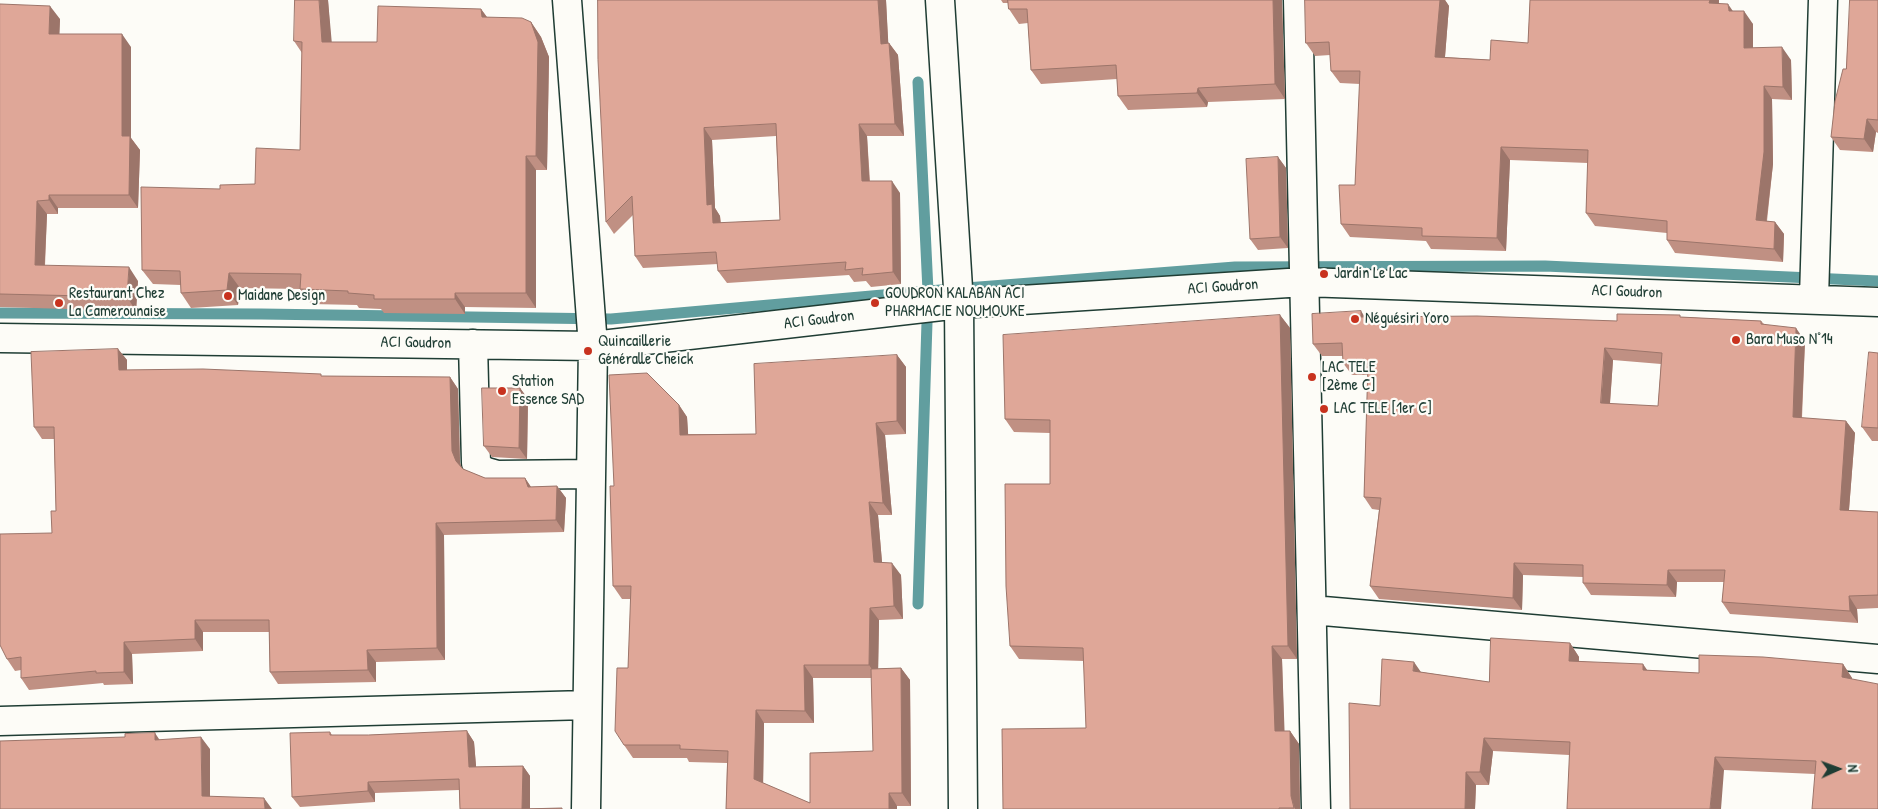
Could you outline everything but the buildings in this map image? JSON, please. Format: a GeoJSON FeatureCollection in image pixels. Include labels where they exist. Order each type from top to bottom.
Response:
{"type":"FeatureCollection","features":[{"type":"Feature","properties":{"kind":"street"},"geometry":{"type":"LineString","coordinates":[[567,0],[593,346],[586,809]]}},
{"type":"Feature","properties":{"kind":"street"},"geometry":{"type":"LineString","coordinates":[[940,0],[959,304],[963,809]]}},
{"type":"Feature","properties":{"kind":"street"},"geometry":{"type":"LineString","coordinates":[[1298,0],[1316,809]]}},
{"type":"Feature","properties":{"kind":"street"},"geometry":{"type":"LineString","coordinates":[[1814,298],[1823,0]]}},
{"type":"Feature","properties":{"kind":"street","name":"ACI Goudron"},"geometry":{"type":"LineString","coordinates":[[0,338],[593,346],[959,304],[1304,282],[1814,298],[1878,302]]}},
{"type":"Feature","properties":{"kind":"street"},"geometry":{"type":"LineString","coordinates":[[473,344],[476,463],[483,472],[497,475],[591,474]]}},
{"type":"Feature","properties":{"kind":"street"},"geometry":{"type":"LineString","coordinates":[[1312,610],[1878,658]]}},
{"type":"Feature","properties":{"kind":"street"},"geometry":{"type":"LineString","coordinates":[[0,721],[587,705]]}},
{"type":"Feature","properties":{"kind":"waterway"},"geometry":{"type":"LineString","coordinates":[[918,82],[928,291],[918,604]]}},
{"type":"Feature","properties":{"kind":"waterway"},"geometry":{"type":"LineString","coordinates":[[0,313],[261,314],[611,319],[928,291],[1235,267],[1545,266],[1878,281]]}},
{"type":"Feature","properties":{"kind":"place","name":"Jardin Le Lac"},"geometry":{"type":"Point","coordinates":[1324,274]}},
{"type":"Feature","properties":{"kind":"place","name":"Maidane Design"},"geometry":{"type":"Point","coordinates":[228,296]}},
{"type":"Feature","properties":{"kind":"place","name":"Restaurant Chez La Camerounaise"},"geometry":{"type":"Point","coordinates":[59,303]}},
{"type":"Feature","properties":{"kind":"place","name":"GOUDRON KALABAN ACI PHARMACIE NOUMOUKE"},"geometry":{"type":"Point","coordinates":[875,303]}},
{"type":"Feature","properties":{"kind":"place","name":"Néguésiri Yoro"},"geometry":{"type":"Point","coordinates":[1355,319]}},
{"type":"Feature","properties":{"kind":"place","name":"Bara Muso N°14"},"geometry":{"type":"Point","coordinates":[1736,340]}},
{"type":"Feature","properties":{"kind":"place","name":"Quincaillerie Généralle Cheick"},"geometry":{"type":"Point","coordinates":[588,351]}},
{"type":"Feature","properties":{"kind":"place","name":"LAC TELE [2ème C]"},"geometry":{"type":"Point","coordinates":[1312,377]}},
{"type":"Feature","properties":{"kind":"place","name":"Station Essence SAD"},"geometry":{"type":"Point","coordinates":[502,391]}},
{"type":"Feature","properties":{"kind":"place","name":"LAC TELE [1er C]"},"geometry":{"type":"Point","coordinates":[1324,409]}}]}
